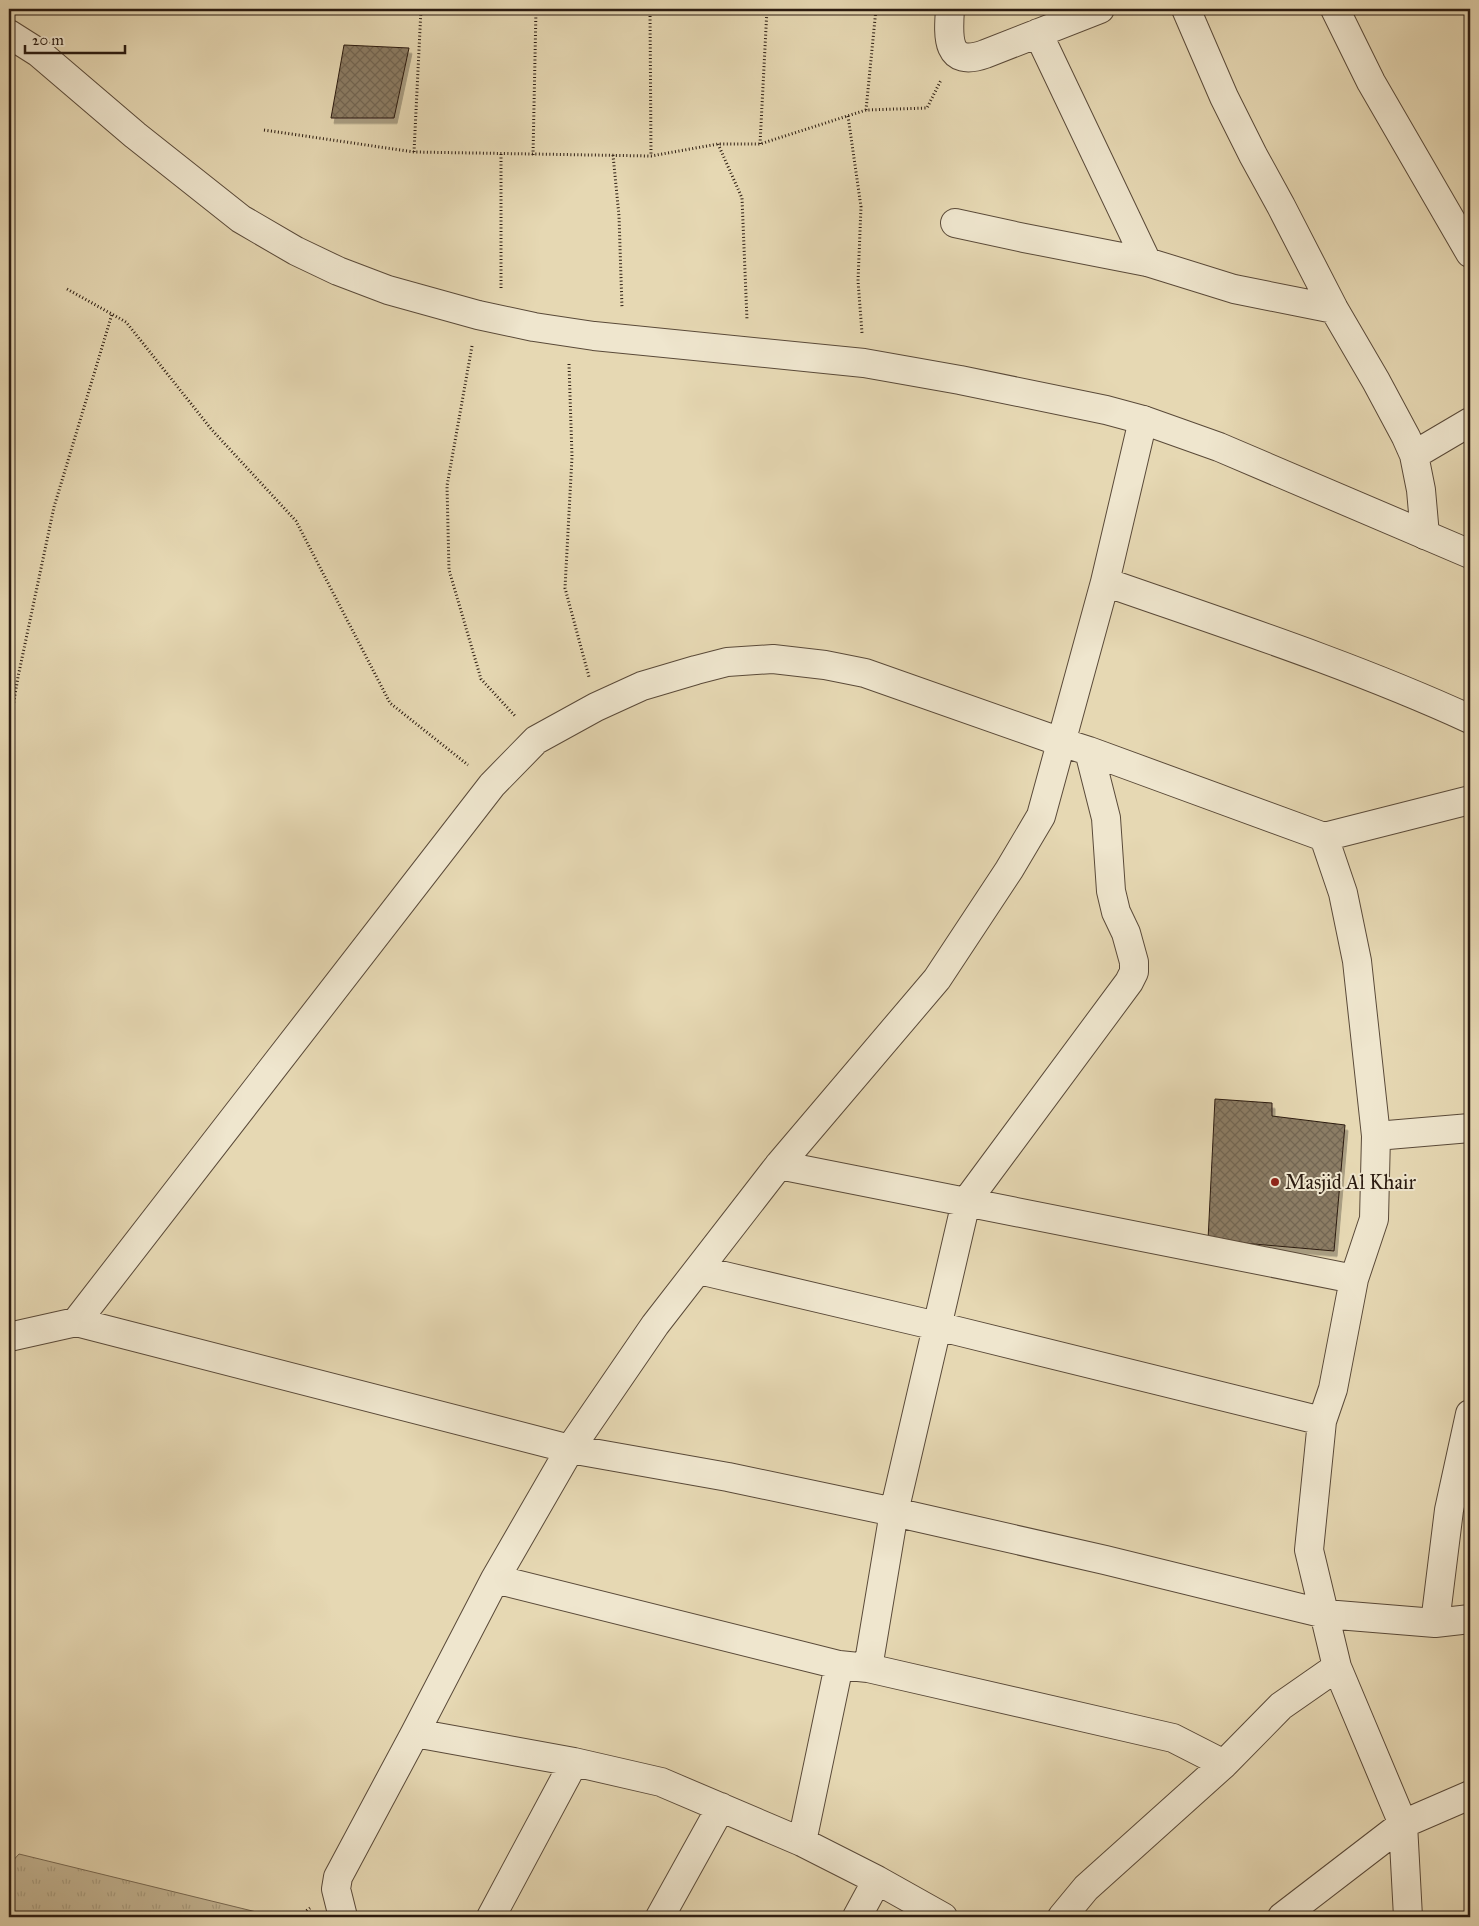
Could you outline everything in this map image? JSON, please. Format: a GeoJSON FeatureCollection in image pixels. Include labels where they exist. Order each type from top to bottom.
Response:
{"type":"FeatureCollection","features":[{"type":"Feature","properties":{"kind":"street"},"geometry":{"type":"LineString","coordinates":[[950,9],[948,30],[950,43],[955,54],[970,58],[977,57],[1100,9]]}},
{"type":"Feature","properties":{"kind":"street"},"geometry":{"type":"LineString","coordinates":[[1186,9],[1224,97],[1334,309],[1396,416],[1414,455],[1425,535]]}},
{"type":"Feature","properties":{"kind":"street"},"geometry":{"type":"LineString","coordinates":[[1335,9],[1371,82],[1470,253]]}},
{"type":"Feature","properties":{"kind":"street"},"geometry":{"type":"LineString","coordinates":[[1038,33],[1147,262]]}},
{"type":"Feature","properties":{"kind":"street"},"geometry":{"type":"LineString","coordinates":[[9,34],[39,53],[177,169],[241,219],[264,234],[338,271],[388,290],[490,317],[568,333],[864,363],[1018,391],[1143,420],[1227,450],[1470,554]]}},
{"type":"Feature","properties":{"kind":"street"},"geometry":{"type":"LineString","coordinates":[[955,223],[1147,262],[1234,289],[1334,309]]}},
{"type":"Feature","properties":{"kind":"street"},"geometry":{"type":"LineString","coordinates":[[343,1917],[336,1889],[338,1877],[495,1578],[570,1449],[655,1325],[779,1165],[937,979],[1009,870],[1041,816],[1105,582],[1143,420]]}},
{"type":"Feature","properties":{"kind":"street"},"geometry":{"type":"LineString","coordinates":[[1414,455],[1470,422]]}},
{"type":"Feature","properties":{"kind":"street"},"geometry":{"type":"LineString","coordinates":[[1105,582],[1329,660],[1470,719]]}},
{"type":"Feature","properties":{"kind":"street"},"geometry":{"type":"LineString","coordinates":[[76,1322],[492,785],[536,740],[596,706],[642,686],[727,662],[773,659],[865,672],[1324,837],[1470,800]]}},
{"type":"Feature","properties":{"kind":"street"},"geometry":{"type":"LineString","coordinates":[[868,1668],[894,1512],[966,1202],[1129,982],[1134,972],[1134,962],[1126,933],[1116,912],[1111,891],[1106,818],[1089,751]]}},
{"type":"Feature","properties":{"kind":"street"},"geometry":{"type":"LineString","coordinates":[[1324,837],[1343,893],[1357,961],[1376,1136],[1374,1219],[1354,1279],[1333,1389],[1322,1421],[1309,1550],[1337,1667],[1403,1824],[1408,1917]]}},
{"type":"Feature","properties":{"kind":"street"},"geometry":{"type":"LineString","coordinates":[[1376,1136],[1470,1128]]}},
{"type":"Feature","properties":{"kind":"street"},"geometry":{"type":"LineString","coordinates":[[779,1165],[1354,1279]]}},
{"type":"Feature","properties":{"kind":"street"},"geometry":{"type":"LineString","coordinates":[[699,1270],[937,1326],[1322,1421]]}},
{"type":"Feature","properties":{"kind":"street"},"geometry":{"type":"LineString","coordinates":[[9,1337],[76,1322],[570,1449],[728,1477],[894,1512],[1105,1560],[1324,1614],[1435,1623],[1470,1618]]}},
{"type":"Feature","properties":{"kind":"street"},"geometry":{"type":"LineString","coordinates":[[1435,1623],[1449,1510],[1470,1414]]}},
{"type":"Feature","properties":{"kind":"street"},"geometry":{"type":"LineString","coordinates":[[495,1578],[839,1665],[868,1668],[1173,1738],[1224,1764]]}},
{"type":"Feature","properties":{"kind":"street"},"geometry":{"type":"LineString","coordinates":[[802,1842],[839,1665]]}},
{"type":"Feature","properties":{"kind":"street"},"geometry":{"type":"LineString","coordinates":[[1062,1917],[1086,1888],[1224,1764],[1281,1706],[1337,1667]]}},
{"type":"Feature","properties":{"kind":"street"},"geometry":{"type":"LineString","coordinates":[[415,1732],[574,1762],[660,1782],[802,1842],[877,1880],[943,1917]]}},
{"type":"Feature","properties":{"kind":"street"},"geometry":{"type":"LineString","coordinates":[[491,1917],[574,1762]]}},
{"type":"Feature","properties":{"kind":"street"},"geometry":{"type":"LineString","coordinates":[[1282,1917],[1403,1824],[1470,1795]]}},
{"type":"Feature","properties":{"kind":"street"},"geometry":{"type":"LineString","coordinates":[[660,1917],[721,1807]]}},
{"type":"Feature","properties":{"kind":"street"},"geometry":{"type":"LineString","coordinates":[[858,1917],[877,1880]]}},
{"type":"Feature","properties":{"kind":"path"},"geometry":{"type":"LineString","coordinates":[[414,152],[420,9]]}},
{"type":"Feature","properties":{"kind":"path"},"geometry":{"type":"LineString","coordinates":[[533,155],[536,9]]}},
{"type":"Feature","properties":{"kind":"path"},"geometry":{"type":"LineString","coordinates":[[650,9],[651,156]]}},
{"type":"Feature","properties":{"kind":"path"},"geometry":{"type":"LineString","coordinates":[[760,144],[767,9]]}},
{"type":"Feature","properties":{"kind":"path"},"geometry":{"type":"LineString","coordinates":[[866,110],[876,9]]}},
{"type":"Feature","properties":{"kind":"path"},"geometry":{"type":"LineString","coordinates":[[264,130],[414,152],[651,156],[718,144],[760,144],[866,110],[927,108],[955,54]]}},
{"type":"Feature","properties":{"kind":"path"},"geometry":{"type":"LineString","coordinates":[[848,116],[861,207],[858,281],[864,363]]}},
{"type":"Feature","properties":{"kind":"path"},"geometry":{"type":"LineString","coordinates":[[718,144],[742,198],[749,351]]}},
{"type":"Feature","properties":{"kind":"path"},"geometry":{"type":"LineString","coordinates":[[501,154],[490,317],[447,486],[449,570],[481,679],[536,740]]}},
{"type":"Feature","properties":{"kind":"path"},"geometry":{"type":"LineString","coordinates":[[613,155],[619,216],[623,339]]}},
{"type":"Feature","properties":{"kind":"path"},"geometry":{"type":"LineString","coordinates":[[66,289],[126,322],[212,430],[296,521],[390,703],[492,785]]}},
{"type":"Feature","properties":{"kind":"path"},"geometry":{"type":"LineString","coordinates":[[9,730],[18,677],[54,507],[112,314]]}},
{"type":"Feature","properties":{"kind":"path"},"geometry":{"type":"LineString","coordinates":[[568,333],[572,457],[566,588],[596,706]]}},
{"type":"Feature","properties":{"kind":"green space"},"geometry":{"type":"Polygon","coordinates":[[[19,1854],[277,1917],[9,1917],[9,1865],[19,1854]]]}},
{"type":"Feature","properties":{"kind":"building"},"geometry":{"type":"Polygon","coordinates":[[[344,45],[409,48],[394,118],[331,118],[344,45]]]}},
{"type":"Feature","properties":{"kind":"building","name":"Masjid Al Khair"},"geometry":{"type":"Polygon","coordinates":[[[1215,1099],[1272,1103],[1272,1116],[1345,1125],[1334,1251],[1208,1240],[1215,1099]]]}},
{"type":"Feature","properties":{"kind":"place","name":"Masjid Al Khair"},"geometry":{"type":"Point","coordinates":[1275,1182]}}]}
